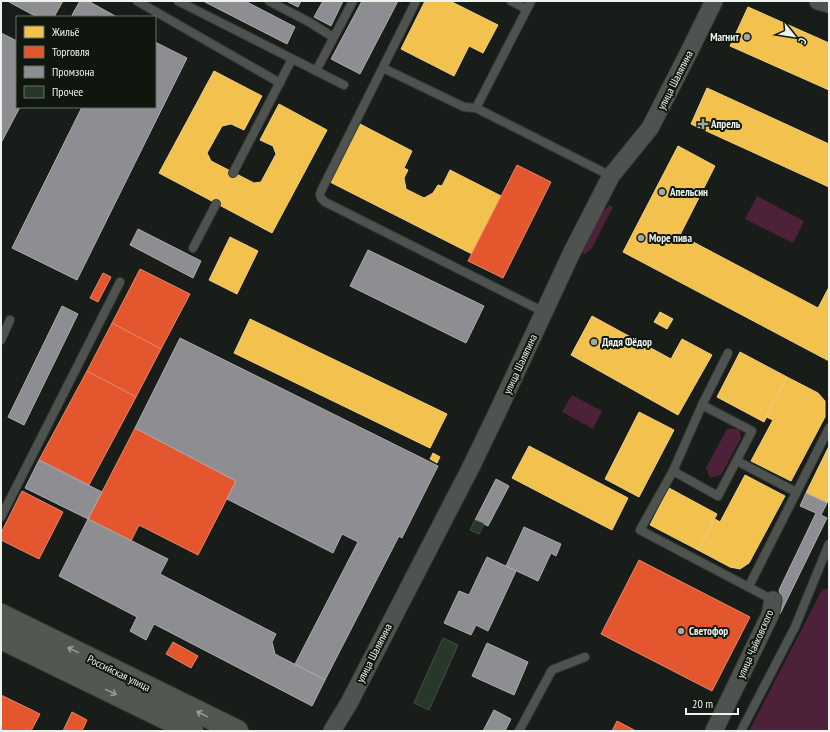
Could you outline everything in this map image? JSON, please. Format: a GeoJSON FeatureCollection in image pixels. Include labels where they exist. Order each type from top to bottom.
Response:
{"type":"FeatureCollection","features":[{"type":"Feature","properties":{"kind":"main road","name":"Российская улица"},"geometry":{"type":"LineString","coordinates":[[1,615],[237,731]]}},
{"type":"Feature","properties":{"kind":"main road","name":"Российская улица"},"geometry":{"type":"LineString","coordinates":[[1,638],[192,731]]}},
{"type":"Feature","properties":{"kind":"street","name":"улица Шаляпина"},"geometry":{"type":"LineString","coordinates":[[332,731],[349,703],[471,467],[572,252],[611,176],[650,128],[714,1]]}},
{"type":"Feature","properties":{"kind":"street"},"geometry":{"type":"LineString","coordinates":[[818,1],[829,4]]}},
{"type":"Feature","properties":{"kind":"street","name":"улица Чайковского"},"geometry":{"type":"LineString","coordinates":[[714,731],[770,615],[773,600]]}},
{"type":"Feature","properties":{"kind":"lane"},"geometry":{"type":"LineString","coordinates":[[137,1],[280,83]]}},
{"type":"Feature","properties":{"kind":"lane"},"geometry":{"type":"LineString","coordinates":[[178,1],[344,85]]}},
{"type":"Feature","properties":{"kind":"lane"},"geometry":{"type":"LineString","coordinates":[[269,1],[309,22],[333,37]]}},
{"type":"Feature","properties":{"kind":"lane"},"geometry":{"type":"LineString","coordinates":[[316,71],[353,1]]}},
{"type":"Feature","properties":{"kind":"lane"},"geometry":{"type":"LineString","coordinates":[[416,1],[322,189],[320,194],[321,198],[325,202],[544,312]]}},
{"type":"Feature","properties":{"kind":"lane"},"geometry":{"type":"LineString","coordinates":[[511,1],[526,9]]}},
{"type":"Feature","properties":{"kind":"lane"},"geometry":{"type":"LineString","coordinates":[[476,108],[530,1]]}},
{"type":"Feature","properties":{"kind":"lane"},"geometry":{"type":"LineString","coordinates":[[233,173],[292,59]]}},
{"type":"Feature","properties":{"kind":"lane"},"geometry":{"type":"LineString","coordinates":[[383,68],[464,107],[476,108],[611,176]]}},
{"type":"Feature","properties":{"kind":"lane"},"geometry":{"type":"LineString","coordinates":[[193,248],[216,204]]}},
{"type":"Feature","properties":{"kind":"lane"},"geometry":{"type":"LineString","coordinates":[[1,517],[120,282]]}},
{"type":"Feature","properties":{"kind":"lane"},"geometry":{"type":"LineString","coordinates":[[1,340],[10,320]]}},
{"type":"Feature","properties":{"kind":"lane"},"geometry":{"type":"LineString","coordinates":[[728,353],[702,404],[673,471],[640,530],[749,586],[773,600]]}},
{"type":"Feature","properties":{"kind":"lane"},"geometry":{"type":"LineString","coordinates":[[673,471],[718,496],[752,431],[702,404]]}},
{"type":"Feature","properties":{"kind":"lane"},"geometry":{"type":"LineString","coordinates":[[749,586],[829,428]]}},
{"type":"Feature","properties":{"kind":"lane"},"geometry":{"type":"LineString","coordinates":[[737,461],[796,492]]}},
{"type":"Feature","properties":{"kind":"lane"},"geometry":{"type":"LineString","coordinates":[[741,731],[795,627],[829,544]]}},
{"type":"Feature","properties":{"kind":"lane"},"geometry":{"type":"LineString","coordinates":[[519,731],[552,670],[585,657]]}},
{"type":"Feature","properties":{"kind":"shaded area"},"geometry":{"type":"Polygon","coordinates":[[[757,196],[804,221],[793,243],[745,219],[757,196]]]}},
{"type":"Feature","properties":{"kind":"shaded area"},"geometry":{"type":"Polygon","coordinates":[[[609,205],[613,207],[592,248],[585,254],[580,248],[602,213],[609,205]]]}},
{"type":"Feature","properties":{"kind":"shaded area"},"geometry":{"type":"Polygon","coordinates":[[[572,395],[602,411],[593,429],[562,412],[572,395]]]}},
{"type":"Feature","properties":{"kind":"shaded area"},"geometry":{"type":"Polygon","coordinates":[[[727,429],[739,429],[741,438],[721,475],[710,478],[706,468],[727,429]]]}},
{"type":"Feature","properties":{"kind":"shaded area"},"geometry":{"type":"Polygon","coordinates":[[[829,588],[829,731],[749,731],[822,590],[829,588]]]}},
{"type":"Feature","properties":{"kind":"building: Жильё"},"geometry":{"type":"Polygon","coordinates":[[[425,1],[450,1],[498,25],[483,53],[469,46],[454,76],[401,49],[425,1]]]}},
{"type":"Feature","properties":{"kind":"building: Жильё"},"geometry":{"type":"Polygon","coordinates":[[[748,7],[829,43],[829,90],[730,46],[748,7]]]}},
{"type":"Feature","properties":{"kind":"building: Жильё"},"geometry":{"type":"Polygon","coordinates":[[[214,71],[262,96],[244,130],[231,124],[222,126],[207,153],[211,161],[254,183],[261,182],[276,154],[273,146],[260,140],[279,104],[327,130],[272,233],[159,173],[214,71]]]}},
{"type":"Feature","properties":{"kind":"building: Жильё"},"geometry":{"type":"Polygon","coordinates":[[[707,88],[829,144],[829,187],[691,124],[707,88]]]}},
{"type":"Feature","properties":{"kind":"building: Жильё"},"geometry":{"type":"Polygon","coordinates":[[[360,124],[412,151],[404,168],[408,170],[404,178],[406,189],[424,198],[433,193],[438,185],[442,186],[450,170],[501,196],[472,254],[330,182],[360,124]]]}},
{"type":"Feature","properties":{"kind":"building: Жильё"},"geometry":{"type":"Polygon","coordinates":[[[678,146],[715,166],[680,235],[818,308],[829,287],[829,361],[623,252],[678,146]]]}},
{"type":"Feature","properties":{"kind":"building: Жильё"},"geometry":{"type":"Polygon","coordinates":[[[230,237],[258,251],[237,294],[209,280],[230,237]]]}},
{"type":"Feature","properties":{"kind":"building: Жильё"},"geometry":{"type":"Polygon","coordinates":[[[660,312],[673,319],[667,329],[654,322],[660,312]]]}},
{"type":"Feature","properties":{"kind":"building: Жильё"},"geometry":{"type":"Polygon","coordinates":[[[592,316],[671,359],[682,339],[712,355],[678,415],[571,355],[592,316]]]}},
{"type":"Feature","properties":{"kind":"building: Жильё"},"geometry":{"type":"Polygon","coordinates":[[[250,319],[447,414],[430,448],[234,353],[250,319]]]}},
{"type":"Feature","properties":{"kind":"building: Жильё"},"geometry":{"type":"Polygon","coordinates":[[[740,352],[787,377],[764,422],[717,397],[740,352]]]}},
{"type":"Feature","properties":{"kind":"building: Жильё"},"geometry":{"type":"Polygon","coordinates":[[[787,377],[818,393],[825,401],[825,417],[791,481],[751,461],[773,420],[766,417],[787,377]]]}},
{"type":"Feature","properties":{"kind":"building: Жильё"},"geometry":{"type":"Polygon","coordinates":[[[639,412],[674,430],[639,497],[605,479],[639,412]]]}},
{"type":"Feature","properties":{"kind":"building: Жильё"},"geometry":{"type":"Polygon","coordinates":[[[529,446],[628,498],[612,530],[512,478],[529,446]]]}},
{"type":"Feature","properties":{"kind":"building: Жильё"},"geometry":{"type":"Polygon","coordinates":[[[829,446],[829,499],[827,503],[806,493],[829,446]]]}},
{"type":"Feature","properties":{"kind":"building: Жильё"},"geometry":{"type":"Polygon","coordinates":[[[433,453],[440,457],[437,463],[430,459],[433,453]]]}},
{"type":"Feature","properties":{"kind":"building: Жильё"},"geometry":{"type":"Polygon","coordinates":[[[745,475],[785,496],[749,563],[740,569],[730,567],[698,550],[715,519],[720,522],[745,475]]]}},
{"type":"Feature","properties":{"kind":"building: Жильё"},"geometry":{"type":"Polygon","coordinates":[[[669,488],[717,514],[698,550],[650,525],[669,488]]]}},
{"type":"Feature","properties":{"kind":"building: Торговля"},"geometry":{"type":"Polygon","coordinates":[[[517,165],[551,182],[503,278],[468,261],[517,165]]]}},
{"type":"Feature","properties":{"kind":"building: Торговля"},"geometry":{"type":"Polygon","coordinates":[[[140,269],[190,294],[161,349],[112,323],[140,269]]]}},
{"type":"Feature","properties":{"kind":"building: Торговля"},"geometry":{"type":"Polygon","coordinates":[[[103,273],[111,277],[98,302],[90,298],[103,273]]]}},
{"type":"Feature","properties":{"kind":"building: Торговля"},"geometry":{"type":"Polygon","coordinates":[[[112,323],[161,349],[136,397],[87,371],[112,323]]]}},
{"type":"Feature","properties":{"kind":"building: Торговля"},"geometry":{"type":"Polygon","coordinates":[[[87,371],[136,397],[89,485],[39,460],[87,371]]]}},
{"type":"Feature","properties":{"kind":"building: Торговля"},"geometry":{"type":"Polygon","coordinates":[[[135,428],[236,481],[198,555],[139,525],[131,541],[88,519],[135,428]]]}},
{"type":"Feature","properties":{"kind":"building: Торговля"},"geometry":{"type":"Polygon","coordinates":[[[22,491],[63,512],[39,559],[1,540],[1,533],[22,491]]]}},
{"type":"Feature","properties":{"kind":"building: Торговля"},"geometry":{"type":"Polygon","coordinates":[[[639,560],[750,617],[712,691],[601,634],[639,560]]]}},
{"type":"Feature","properties":{"kind":"building: Торговля"},"geometry":{"type":"Polygon","coordinates":[[[173,642],[198,656],[191,668],[166,654],[173,642]]]}},
{"type":"Feature","properties":{"kind":"building: Торговля"},"geometry":{"type":"Polygon","coordinates":[[[1,695],[40,714],[31,731],[1,731],[1,695]]]}},
{"type":"Feature","properties":{"kind":"building: Торговля"},"geometry":{"type":"Polygon","coordinates":[[[72,712],[87,720],[82,731],[63,731],[72,712]]]}},
{"type":"Feature","properties":{"kind":"building: Торговля"},"geometry":{"type":"Polygon","coordinates":[[[617,721],[636,731],[612,731],[617,721]]]}},
{"type":"Feature","properties":{"kind":"building: Промзона"},"geometry":{"type":"Polygon","coordinates":[[[63,1],[55,16],[35,16],[9,2],[63,1]]]}},
{"type":"Feature","properties":{"kind":"building: Промзона"},"geometry":{"type":"Polygon","coordinates":[[[80,1],[88,1],[115,16],[74,16],[72,15],[80,1]]]}},
{"type":"Feature","properties":{"kind":"building: Промзона"},"geometry":{"type":"Polygon","coordinates":[[[203,1],[245,1],[295,27],[287,44],[203,1]]]}},
{"type":"Feature","properties":{"kind":"building: Промзона"},"geometry":{"type":"Polygon","coordinates":[[[286,1],[301,1],[298,7],[286,1]]]}},
{"type":"Feature","properties":{"kind":"building: Промзона"},"geometry":{"type":"Polygon","coordinates":[[[323,1],[343,1],[331,26],[314,17],[323,1]]]}},
{"type":"Feature","properties":{"kind":"building: Промзона"},"geometry":{"type":"Polygon","coordinates":[[[362,1],[398,1],[360,74],[331,59],[362,1]]]}},
{"type":"Feature","properties":{"kind":"building: Промзона"},"geometry":{"type":"Polygon","coordinates":[[[1,33],[16,40],[16,108],[19,108],[1,143],[1,33]]]}},
{"type":"Feature","properties":{"kind":"building: Промзона"},"geometry":{"type":"Polygon","coordinates":[[[156,42],[187,58],[77,280],[12,248],[82,108],[156,108],[156,42]]]}},
{"type":"Feature","properties":{"kind":"building: Промзона"},"geometry":{"type":"Polygon","coordinates":[[[138,229],[201,261],[193,278],[130,245],[138,229]]]}},
{"type":"Feature","properties":{"kind":"building: Промзона"},"geometry":{"type":"Polygon","coordinates":[[[368,250],[484,306],[466,343],[350,286],[368,250]]]}},
{"type":"Feature","properties":{"kind":"building: Промзона"},"geometry":{"type":"Polygon","coordinates":[[[62,306],[78,314],[24,425],[8,417],[62,306]]]}},
{"type":"Feature","properties":{"kind":"building: Промзона"},"geometry":{"type":"Polygon","coordinates":[[[180,338],[438,466],[402,538],[399,536],[325,680],[295,664],[358,542],[342,534],[333,553],[227,499],[236,481],[135,428],[180,338]]]}},
{"type":"Feature","properties":{"kind":"building: Промзона"},"geometry":{"type":"Polygon","coordinates":[[[39,460],[102,492],[88,519],[25,488],[39,460]]]}},
{"type":"Feature","properties":{"kind":"building: Промзона"},"geometry":{"type":"Polygon","coordinates":[[[496,479],[509,486],[488,526],[475,520],[496,479]]]}},
{"type":"Feature","properties":{"kind":"building: Промзона"},"geometry":{"type":"Polygon","coordinates":[[[806,493],[827,503],[821,515],[827,518],[780,614],[775,611],[781,597],[779,590],[816,513],[800,506],[806,493]]]}},
{"type":"Feature","properties":{"kind":"building: Промзона"},"geometry":{"type":"Polygon","coordinates":[[[88,519],[168,559],[160,574],[276,634],[272,642],[275,654],[325,680],[312,706],[154,624],[146,640],[130,631],[137,617],[59,576],[88,519]]]}},
{"type":"Feature","properties":{"kind":"building: Промзона"},"geometry":{"type":"Polygon","coordinates":[[[524,527],[561,544],[556,556],[551,553],[538,581],[506,566],[524,527]]]}},
{"type":"Feature","properties":{"kind":"building: Промзона"},"geometry":{"type":"Polygon","coordinates":[[[487,557],[516,571],[488,631],[476,625],[471,635],[444,623],[459,591],[469,595],[487,557]]]}},
{"type":"Feature","properties":{"kind":"building: Промзона"},"geometry":{"type":"Polygon","coordinates":[[[487,643],[528,662],[514,695],[472,676],[487,643]]]}},
{"type":"Feature","properties":{"kind":"building: Промзона"},"geometry":{"type":"Polygon","coordinates":[[[494,710],[511,719],[505,731],[483,731],[494,710]]]}},
{"type":"Feature","properties":{"kind":"building: Прочее"},"geometry":{"type":"Polygon","coordinates":[[[475,520],[484,524],[479,534],[470,530],[475,520]]]}},
{"type":"Feature","properties":{"kind":"building: Прочее"},"geometry":{"type":"Polygon","coordinates":[[[443,638],[458,645],[429,710],[414,703],[443,638]]]}},
{"type":"Feature","properties":{"kind":"place","name":"Магнит"},"geometry":{"type":"Point","coordinates":[747,37]}},
{"type":"Feature","properties":{"kind":"place","name":"Апрель"},"geometry":{"type":"Point","coordinates":[703,124]}},
{"type":"Feature","properties":{"kind":"place","name":"Апельсин"},"geometry":{"type":"Point","coordinates":[662,192]}},
{"type":"Feature","properties":{"kind":"place","name":"Море пива"},"geometry":{"type":"Point","coordinates":[641,238]}},
{"type":"Feature","properties":{"kind":"place","name":"Дядя Фёдор"},"geometry":{"type":"Point","coordinates":[594,342]}},
{"type":"Feature","properties":{"kind":"place","name":"Светофор"},"geometry":{"type":"Point","coordinates":[681,631]}}]}
